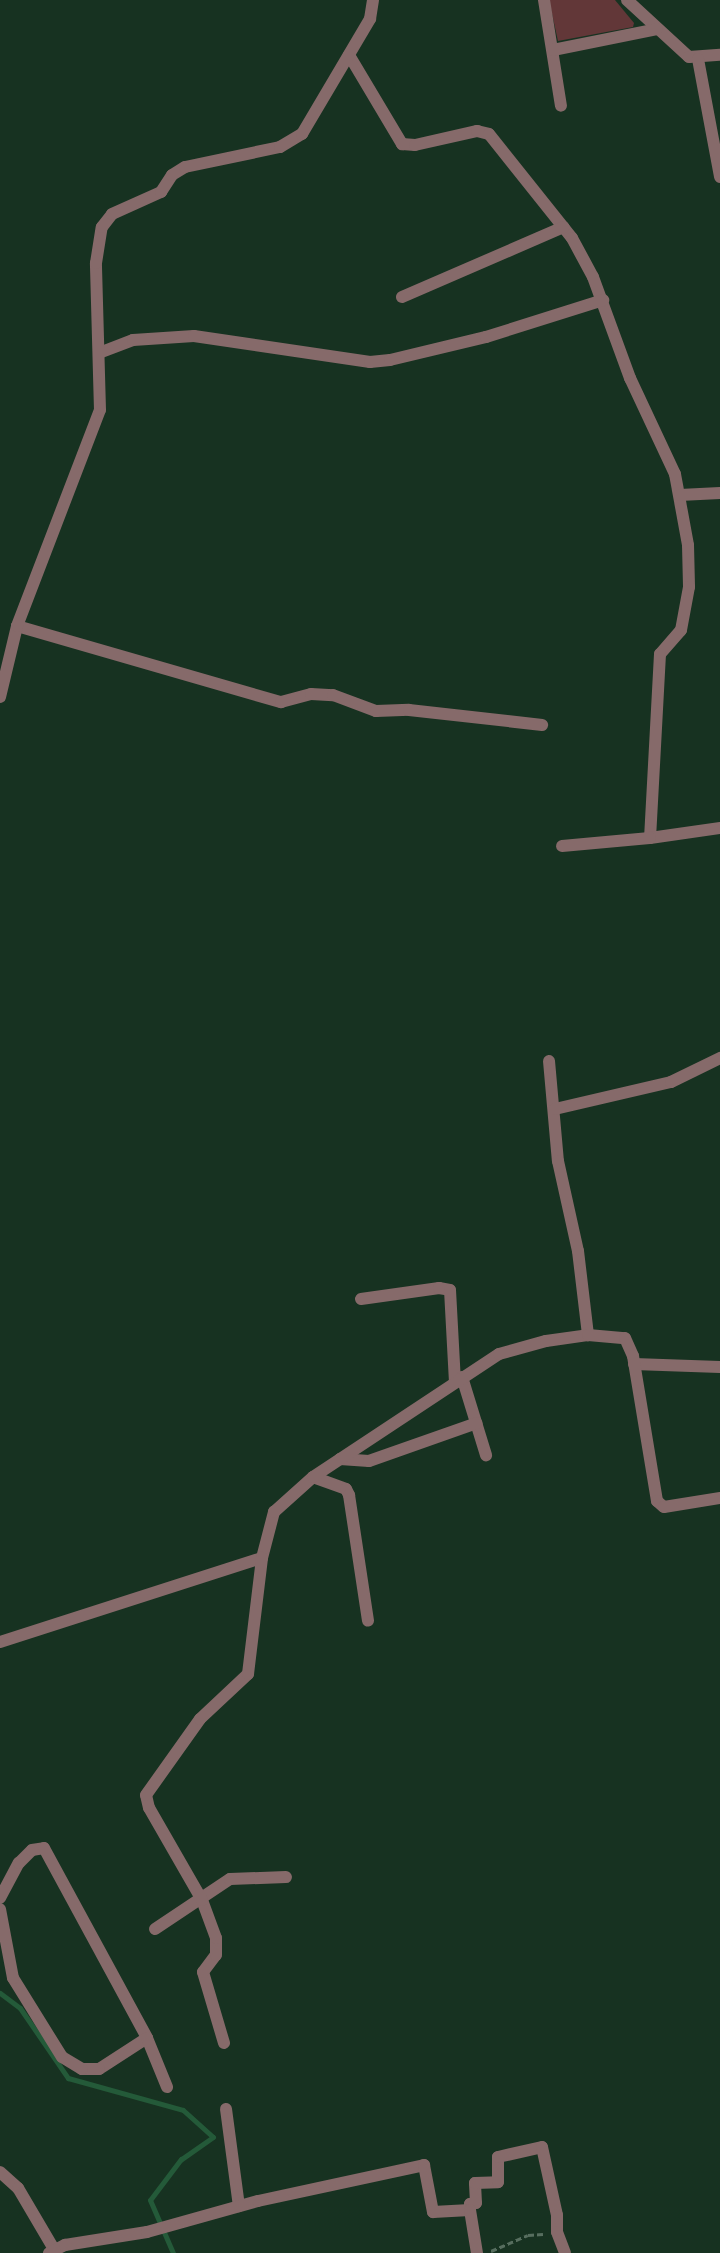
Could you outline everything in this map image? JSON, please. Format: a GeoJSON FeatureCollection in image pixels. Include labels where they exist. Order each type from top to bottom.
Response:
{"type":"FeatureCollection","features":[{"type":"Feature","properties":{"kind":"street"},"geometry":{"type":"LineString","coordinates":[[0,697],[17,626],[48,537],[92,437],[100,410],[96,263],[105,220],[125,207],[155,196],[185,167],[293,141],[308,126],[373,14],[373,0]]}},
{"type":"Feature","properties":{"kind":"street"},"geometry":{"type":"LineString","coordinates":[[544,0],[554,50],[561,106]]}},
{"type":"Feature","properties":{"kind":"street"},"geometry":{"type":"LineString","coordinates":[[627,0],[689,57],[698,59],[720,55]]}},
{"type":"Feature","properties":{"kind":"street"},"geometry":{"type":"LineString","coordinates":[[554,50],[657,30]]}},
{"type":"Feature","properties":{"kind":"street"},"geometry":{"type":"LineString","coordinates":[[349,54],[402,144],[415,145],[477,131],[489,134],[564,227],[603,300],[630,378],[675,474],[688,545],[689,587],[681,630],[660,654],[650,838]]}},
{"type":"Feature","properties":{"kind":"street"},"geometry":{"type":"LineString","coordinates":[[698,59],[720,177]]}},
{"type":"Feature","properties":{"kind":"street"},"geometry":{"type":"LineString","coordinates":[[402,297],[564,227]]}},
{"type":"Feature","properties":{"kind":"street"},"geometry":{"type":"LineString","coordinates":[[99,353],[134,340],[194,336],[370,362],[390,360],[486,337],[603,300]]}},
{"type":"Feature","properties":{"kind":"street"},"geometry":{"type":"LineString","coordinates":[[680,495],[720,493]]}},
{"type":"Feature","properties":{"kind":"street"},"geometry":{"type":"LineString","coordinates":[[17,626],[281,702],[318,694],[340,696],[376,711],[409,710],[542,725]]}},
{"type":"Feature","properties":{"kind":"street"},"geometry":{"type":"LineString","coordinates":[[562,846],[650,838],[720,828]]}},
{"type":"Feature","properties":{"kind":"street"},"geometry":{"type":"LineString","coordinates":[[555,1110],[671,1082],[720,1058]]}},
{"type":"Feature","properties":{"kind":"street"},"geometry":{"type":"LineString","coordinates":[[549,1060],[558,1161],[578,1251],[588,1335]]}},
{"type":"Feature","properties":{"kind":"street"},"geometry":{"type":"LineString","coordinates":[[361,1299],[439,1288],[450,1290],[459,1379],[477,1423],[486,1455]]}},
{"type":"Feature","properties":{"kind":"street"},"geometry":{"type":"LineString","coordinates":[[224,2043],[204,1972],[217,1947],[201,1900],[149,1808],[146,1795],[200,1719],[248,1674],[262,1558],[274,1512],[313,1477],[499,1354],[588,1335],[625,1338],[634,1364],[657,1502],[664,1507],[720,1498]]}},
{"type":"Feature","properties":{"kind":"street"},"geometry":{"type":"LineString","coordinates":[[634,1364],[720,1367]]}},
{"type":"Feature","properties":{"kind":"street"},"geometry":{"type":"LineString","coordinates":[[340,1459],[369,1461],[477,1423]]}},
{"type":"Feature","properties":{"kind":"street"},"geometry":{"type":"LineString","coordinates":[[313,1477],[346,1489],[349,1495],[368,1621]]}},
{"type":"Feature","properties":{"kind":"street"},"geometry":{"type":"LineString","coordinates":[[0,1642],[262,1558]]}},
{"type":"Feature","properties":{"kind":"street"},"geometry":{"type":"LineString","coordinates":[[0,1898],[19,1863],[32,1850],[44,1848],[147,2038],[167,2087]]}},
{"type":"Feature","properties":{"kind":"street"},"geometry":{"type":"LineString","coordinates":[[155,1929],[230,1879],[286,1877]]}},
{"type":"Feature","properties":{"kind":"street"},"geometry":{"type":"LineString","coordinates":[[0,1909],[13,1978],[62,2057],[81,2068],[99,2068],[147,2038]]}},
{"type":"Feature","properties":{"kind":"street"},"geometry":{"type":"LineString","coordinates":[[226,2109],[239,2206]]}},
{"type":"Feature","properties":{"kind":"street"},"geometry":{"type":"LineString","coordinates":[[482,2252],[470,2210],[470,2204],[476,2203],[475,2183],[498,2182],[498,2157],[542,2147],[557,2215],[557,2232],[565,2253]]}},
{"type":"Feature","properties":{"kind":"street"},"geometry":{"type":"LineString","coordinates":[[0,2172],[18,2188],[51,2251],[147,2232],[239,2206],[424,2164],[433,2212],[470,2210]]}},
{"type":"Feature","properties":{"kind":"path"},"geometry":{"type":"LineString","coordinates":[[482,2252],[504,2248],[528,2235],[557,2232]]}},
{"type":"Feature","properties":{"kind":"shaded area"},"geometry":{"type":"Polygon","coordinates":[[[549,0],[615,0],[634,23],[633,27],[558,41],[549,0]]]}},
{"type":"Feature","properties":{"kind":"waterway"},"geometry":{"type":"LineString","coordinates":[[0,1993],[20,2008],[68,2078],[183,2110],[213,2137],[181,2159],[150,2200],[173,2253]]}}]}
